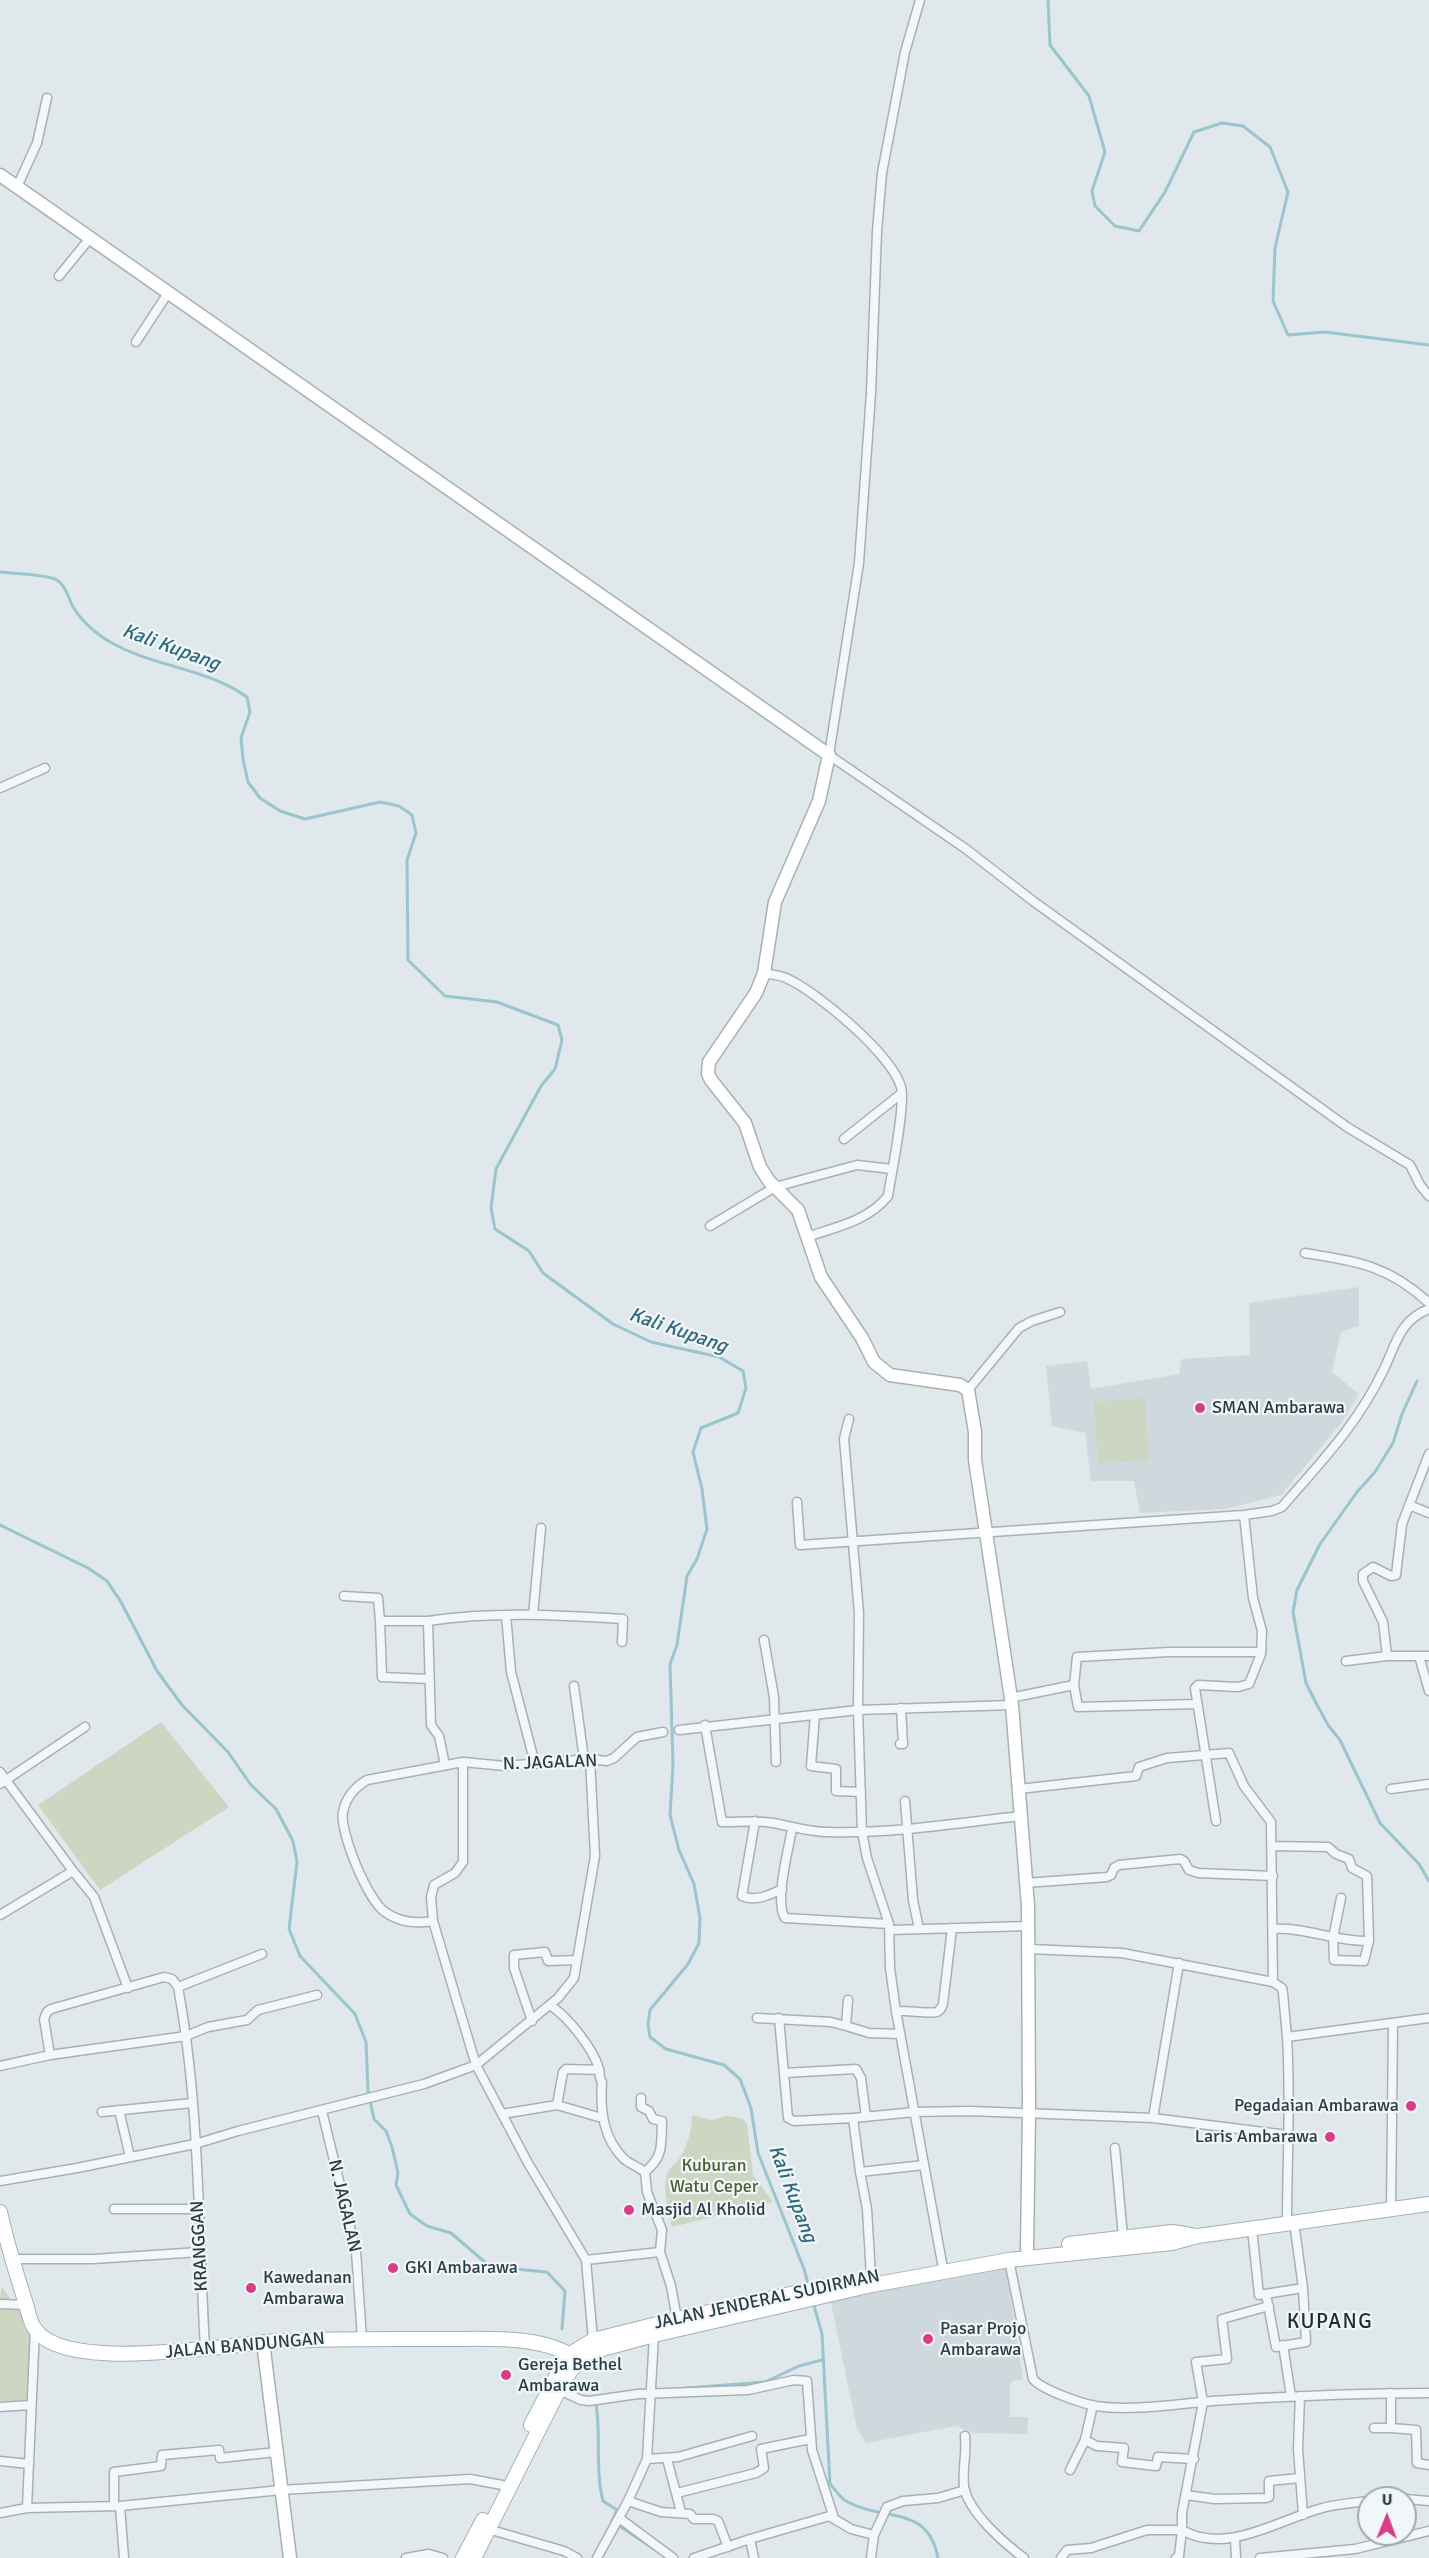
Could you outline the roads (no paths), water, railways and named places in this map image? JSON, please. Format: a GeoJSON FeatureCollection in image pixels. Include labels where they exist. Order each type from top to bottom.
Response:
{"type":"FeatureCollection","features":[{"type":"Feature","properties":{"kind":"main road","name":"JALAN JENDERAL SUDIRMAN"},"geometry":{"type":"LineString","coordinates":[[821,2291],[1009,2260],[1172,2243],[1198,2236],[1429,2204]]}},
{"type":"Feature","properties":{"kind":"main road"},"geometry":{"type":"LineString","coordinates":[[0,2212],[11,2259],[35,2329]]}},
{"type":"Feature","properties":{"kind":"main road","name":"JALAN JENDERAL SUDIRMAN"},"geometry":{"type":"LineString","coordinates":[[474,2558],[575,2357],[872,2277],[942,2263],[1123,2237],[1172,2232],[1198,2236]]}},
{"type":"Feature","properties":{"kind":"main road","name":"JALAN JENDERAL SUDIRMAN"},"geometry":{"type":"LineString","coordinates":[[463,2558],[502,2485],[557,2372],[593,2340],[677,2319],[793,2298]]}},
{"type":"Feature","properties":{"kind":"main road","name":"JALAN BANDUNGAN"},"geometry":{"type":"LineString","coordinates":[[35,2329],[50,2343],[85,2351],[117,2354],[155,2354],[263,2343],[362,2339],[500,2340],[548,2345],[575,2357]]}},
{"type":"Feature","properties":{"kind":"street"},"geometry":{"type":"LineString","coordinates":[[920,0],[904,52],[882,173],[876,231],[871,404],[860,552],[829,755],[819,801],[775,902],[764,973],[756,993],[711,1057],[708,1074],[745,1123],[760,1167],[775,1187],[798,1210],[821,1277],[862,1338],[874,1362],[890,1375],[960,1385],[968,1390]]}},
{"type":"Feature","properties":{"kind":"street"},"geometry":{"type":"LineString","coordinates":[[17,187],[37,143],[47,98]]}},
{"type":"Feature","properties":{"kind":"street"},"geometry":{"type":"LineString","coordinates":[[0,175],[966,849],[1033,901],[1347,1126],[1410,1165],[1420,1185],[1429,1196]]}},
{"type":"Feature","properties":{"kind":"street"},"geometry":{"type":"LineString","coordinates":[[59,276],[90,238]]}},
{"type":"Feature","properties":{"kind":"street"},"geometry":{"type":"LineString","coordinates":[[136,342],[168,293]]}},
{"type":"Feature","properties":{"kind":"street"},"geometry":{"type":"LineString","coordinates":[[0,788],[45,768]]}},
{"type":"Feature","properties":{"kind":"street"},"geometry":{"type":"LineString","coordinates":[[764,973],[784,977],[830,1006],[864,1037],[892,1071],[902,1093],[888,1196],[879,1208],[863,1218],[807,1237]]}},
{"type":"Feature","properties":{"kind":"street"},"geometry":{"type":"LineString","coordinates":[[844,1139],[902,1093]]}},
{"type":"Feature","properties":{"kind":"street"},"geometry":{"type":"LineString","coordinates":[[710,1226],[775,1187],[857,1165],[892,1169]]}},
{"type":"Feature","properties":{"kind":"street"},"geometry":{"type":"LineString","coordinates":[[1305,1253],[1380,1269],[1409,1284],[1429,1303]]}},
{"type":"Feature","properties":{"kind":"street"},"geometry":{"type":"LineString","coordinates":[[797,1502],[800,1545],[1244,1515],[1272,1511],[1282,1507],[1347,1433],[1364,1408],[1402,1327],[1411,1318],[1429,1309]]}},
{"type":"Feature","properties":{"kind":"street"},"geometry":{"type":"LineString","coordinates":[[1027,2249],[1029,1949],[1020,1789],[1011,1701],[968,1390],[1019,1328],[1060,1312]]}},
{"type":"Feature","properties":{"kind":"street"},"geometry":{"type":"LineString","coordinates":[[849,1419],[844,1439],[859,1613],[858,1710],[862,1832],[867,1858],[890,1927],[890,1968],[896,2011],[942,2263]]}},
{"type":"Feature","properties":{"kind":"street"},"geometry":{"type":"LineString","coordinates":[[1387,1656],[1383,1622],[1363,1581],[1363,1574],[1373,1567],[1391,1576],[1396,1575],[1402,1524],[1428,1459]]}},
{"type":"Feature","properties":{"kind":"street"},"geometry":{"type":"LineString","coordinates":[[1409,1505],[1429,1514]]}},
{"type":"Feature","properties":{"kind":"street"},"geometry":{"type":"LineString","coordinates":[[1216,1821],[1204,1755],[1196,1686],[1238,1687],[1249,1684],[1261,1652],[1262,1631],[1253,1598],[1244,1515]]}},
{"type":"Feature","properties":{"kind":"street"},"geometry":{"type":"LineString","coordinates":[[533,1615],[541,1528]]}},
{"type":"Feature","properties":{"kind":"street"},"geometry":{"type":"LineString","coordinates":[[344,1596],[378,1598],[382,1677],[429,1679]]}},
{"type":"Feature","properties":{"kind":"street"},"geometry":{"type":"LineString","coordinates":[[506,1615],[511,1672],[535,1764]]}},
{"type":"Feature","properties":{"kind":"street"},"geometry":{"type":"LineString","coordinates":[[380,1622],[506,1615],[623,1619],[622,1642]]}},
{"type":"Feature","properties":{"kind":"street"},"geometry":{"type":"LineString","coordinates":[[428,1621],[432,1725],[440,1736],[445,1765]]}},
{"type":"Feature","properties":{"kind":"street"},"geometry":{"type":"LineString","coordinates":[[764,1640],[776,1720],[776,1762]]}},
{"type":"Feature","properties":{"kind":"street"},"geometry":{"type":"LineString","coordinates":[[1197,1704],[1078,1707],[1074,1685],[1077,1657],[1169,1652],[1261,1652]]}},
{"type":"Feature","properties":{"kind":"street"},"geometry":{"type":"LineString","coordinates":[[1346,1661],[1387,1656],[1429,1656]]}},
{"type":"Feature","properties":{"kind":"street"},"geometry":{"type":"LineString","coordinates":[[1419,1656],[1429,1691]]}},
{"type":"Feature","properties":{"kind":"street"},"geometry":{"type":"LineString","coordinates":[[679,1730],[705,1725],[776,1720],[858,1710],[1011,1701],[1074,1685]]}},
{"type":"Feature","properties":{"kind":"street"},"geometry":{"type":"LineString","coordinates":[[0,2181],[195,2144],[424,2084],[476,2065],[490,2051],[532,2021],[570,1986],[574,1978],[595,1856],[587,1759],[574,1686]]}},
{"type":"Feature","properties":{"kind":"street"},"geometry":{"type":"LineString","coordinates":[[900,1744],[903,1744],[901,1708]]}},
{"type":"Feature","properties":{"kind":"street"},"geometry":{"type":"LineString","coordinates":[[815,1715],[811,1766],[836,1769],[836,1791],[861,1792]]}},
{"type":"Feature","properties":{"kind":"street"},"geometry":{"type":"LineString","coordinates":[[705,1725],[722,1822],[755,1821],[825,1832],[862,1832],[1021,1816]]}},
{"type":"Feature","properties":{"kind":"street"},"geometry":{"type":"LineString","coordinates":[[85,1726],[2,1779],[94,1897],[128,1988]]}},
{"type":"Feature","properties":{"kind":"street","name":"N. JAGALAN"},"geometry":{"type":"LineString","coordinates":[[433,1921],[420,1924],[401,1921],[383,1911],[372,1899],[347,1835],[342,1814],[356,1786],[368,1780],[463,1762],[505,1766],[587,1759],[607,1761],[614,1758],[637,1737],[663,1732]]}},
{"type":"Feature","properties":{"kind":"street"},"geometry":{"type":"LineString","coordinates":[[1020,1789],[1136,1776],[1139,1767],[1167,1758],[1223,1752],[1232,1756],[1244,1786],[1269,1817],[1273,1876],[1273,1982]]}},
{"type":"Feature","properties":{"kind":"street"},"geometry":{"type":"LineString","coordinates":[[463,1762],[463,1862],[455,1873],[434,1885],[431,1897],[433,1921],[476,2065],[586,2260],[593,2340]]}},
{"type":"Feature","properties":{"kind":"street"},"geometry":{"type":"LineString","coordinates":[[1391,1790],[1429,1784]]}},
{"type":"Feature","properties":{"kind":"street"},"geometry":{"type":"LineString","coordinates":[[904,1801],[913,1900],[919,1929]]}},
{"type":"Feature","properties":{"kind":"street"},"geometry":{"type":"LineString","coordinates":[[755,1821],[742,1896],[748,1899],[766,1896],[782,1889]]}},
{"type":"Feature","properties":{"kind":"street"},"geometry":{"type":"LineString","coordinates":[[792,1828],[782,1889],[782,1914],[785,1918],[919,1929],[1028,1926]]}},
{"type":"Feature","properties":{"kind":"street"},"geometry":{"type":"LineString","coordinates":[[1272,1846],[1326,1846],[1336,1854],[1349,1858],[1352,1868],[1367,1876],[1369,1941],[1364,1961],[1334,1960],[1333,1938],[1341,1898]]}},
{"type":"Feature","properties":{"kind":"street"},"geometry":{"type":"LineString","coordinates":[[1026,1883],[1107,1877],[1119,1865],[1180,1859],[1184,1861],[1189,1870],[1198,1873],[1273,1876]]}},
{"type":"Feature","properties":{"kind":"street"},"geometry":{"type":"LineString","coordinates":[[0,1916],[73,1872]]}},
{"type":"Feature","properties":{"kind":"street"},"geometry":{"type":"LineString","coordinates":[[896,2011],[936,2012],[940,2010],[943,2004],[952,1928]]}},
{"type":"Feature","properties":{"kind":"street"},"geometry":{"type":"LineString","coordinates":[[1274,1929],[1292,1928],[1333,1938],[1369,1941]]}},
{"type":"Feature","properties":{"kind":"street"},"geometry":{"type":"LineString","coordinates":[[1029,1949],[1106,1951],[1273,1982],[1282,1988],[1290,2086],[1287,2135],[1290,2223],[1303,2288],[1306,2342],[1276,2347],[1266,2294]]}},
{"type":"Feature","properties":{"kind":"street"},"geometry":{"type":"LineString","coordinates":[[532,2021],[514,1968],[514,1955],[538,1951],[545,1952],[548,1961],[577,1960]]}},
{"type":"Feature","properties":{"kind":"street"},"geometry":{"type":"LineString","coordinates":[[50,2055],[44,2019],[47,2012],[164,1977],[172,1979],[178,1987],[262,1954]]}},
{"type":"Feature","properties":{"kind":"street"},"geometry":{"type":"LineString","coordinates":[[1153,2118],[1179,1963]]}},
{"type":"Feature","properties":{"kind":"street","name":"KRANGGAN"},"geometry":{"type":"LineString","coordinates":[[178,1987],[186,2036],[192,2103],[205,2348]]}},
{"type":"Feature","properties":{"kind":"street"},"geometry":{"type":"LineString","coordinates":[[0,2066],[50,2055],[186,2036],[208,2027],[247,2020],[258,2010],[316,1995]]}},
{"type":"Feature","properties":{"kind":"street"},"geometry":{"type":"LineString","coordinates":[[846,2026],[848,2000]]}},
{"type":"Feature","properties":{"kind":"street"},"geometry":{"type":"LineString","coordinates":[[550,2005],[562,2013],[579,2033],[599,2070],[599,2078],[602,2082],[603,2118],[611,2143],[626,2161],[645,2172]]}},
{"type":"Feature","properties":{"kind":"street"},"geometry":{"type":"LineString","coordinates":[[757,2018],[831,2022],[869,2033],[900,2034]]}},
{"type":"Feature","properties":{"kind":"street"},"geometry":{"type":"LineString","coordinates":[[779,2018],[788,2118],[791,2121],[915,2112],[970,2111],[1153,2118],[1287,2135]]}},
{"type":"Feature","properties":{"kind":"street"},"geometry":{"type":"LineString","coordinates":[[1287,2037],[1429,2018]]}},
{"type":"Feature","properties":{"kind":"street"},"geometry":{"type":"LineString","coordinates":[[1391,2210],[1393,2023]]}},
{"type":"Feature","properties":{"kind":"street"},"geometry":{"type":"LineString","coordinates":[[557,2105],[563,2072],[566,2069],[599,2070]]}},
{"type":"Feature","properties":{"kind":"street"},"geometry":{"type":"LineString","coordinates":[[784,2073],[856,2069],[861,2078],[866,2117]]}},
{"type":"Feature","properties":{"kind":"street"},"geometry":{"type":"LineString","coordinates":[[641,2098],[641,2107],[649,2111],[653,2119],[662,2121],[661,2150],[656,2163],[645,2172]]}},
{"type":"Feature","properties":{"kind":"street"},"geometry":{"type":"LineString","coordinates":[[102,2112],[192,2103]]}},
{"type":"Feature","properties":{"kind":"street"},"geometry":{"type":"LineString","coordinates":[[502,2114],[557,2105],[603,2118]]}},
{"type":"Feature","properties":{"kind":"street"},"geometry":{"type":"LineString","coordinates":[[119,2110],[130,2157]]}},
{"type":"Feature","properties":{"kind":"street","name":"N. JAGALAN"},"geometry":{"type":"LineString","coordinates":[[322,2111],[356,2251],[362,2339]]}},
{"type":"Feature","properties":{"kind":"street"},"geometry":{"type":"LineString","coordinates":[[853,2118],[867,2210],[872,2277]]}},
{"type":"Feature","properties":{"kind":"street"},"geometry":{"type":"LineString","coordinates":[[1115,2148],[1123,2237]]}},
{"type":"Feature","properties":{"kind":"street"},"geometry":{"type":"LineString","coordinates":[[860,2172],[924,2165]]}},
{"type":"Feature","properties":{"kind":"street"},"geometry":{"type":"LineString","coordinates":[[645,2172],[647,2192],[662,2230],[660,2252],[672,2286],[677,2319]]}},
{"type":"Feature","properties":{"kind":"street"},"geometry":{"type":"LineString","coordinates":[[114,2209],[198,2209]]}},
{"type":"Feature","properties":{"kind":"street"},"geometry":{"type":"LineString","coordinates":[[1252,2229],[1259,2295],[1303,2288]]}},
{"type":"Feature","properties":{"kind":"street"},"geometry":{"type":"LineString","coordinates":[[11,2259],[93,2259],[200,2252]]}},
{"type":"Feature","properties":{"kind":"street"},"geometry":{"type":"LineString","coordinates":[[586,2260],[660,2252]]}},
{"type":"Feature","properties":{"kind":"street"},"geometry":{"type":"LineString","coordinates":[[1009,2260],[1033,2379],[1041,2386],[1093,2405],[1174,2406],[1296,2396],[1429,2393]]}},
{"type":"Feature","properties":{"kind":"street"},"geometry":{"type":"LineString","coordinates":[[0,2304],[26,2305]]}},
{"type":"Feature","properties":{"kind":"street"},"geometry":{"type":"LineString","coordinates":[[1176,2558],[1179,2556],[1186,2495],[1203,2402],[1196,2362],[1227,2360],[1222,2319],[1269,2306]]}},
{"type":"Feature","properties":{"kind":"street"},"geometry":{"type":"LineString","coordinates":[[27,2508],[35,2329]]}},
{"type":"Feature","properties":{"kind":"street"},"geometry":{"type":"LineString","coordinates":[[597,2558],[628,2501],[647,2459],[654,2335]]}},
{"type":"Feature","properties":{"kind":"street"},"geometry":{"type":"LineString","coordinates":[[263,2343],[290,2558]]}},
{"type":"Feature","properties":{"kind":"street"},"geometry":{"type":"LineString","coordinates":[[1283,2345],[1296,2396],[1303,2515]]}},
{"type":"Feature","properties":{"kind":"street"},"geometry":{"type":"LineString","coordinates":[[559,2390],[581,2400],[589,2401],[650,2393],[748,2390],[803,2379],[809,2386],[810,2439],[832,2511],[831,2517]]}},
{"type":"Feature","properties":{"kind":"street"},"geometry":{"type":"LineString","coordinates":[[1391,2393],[1391,2428]]}},
{"type":"Feature","properties":{"kind":"street"},"geometry":{"type":"LineString","coordinates":[[0,2408],[31,2405]]}},
{"type":"Feature","properties":{"kind":"street"},"geometry":{"type":"LineString","coordinates":[[1070,2470],[1085,2440],[1093,2405]]}},
{"type":"Feature","properties":{"kind":"street"},"geometry":{"type":"LineString","coordinates":[[1374,2428],[1416,2430],[1417,2463],[1429,2466]]}},
{"type":"Feature","properties":{"kind":"street"},"geometry":{"type":"LineString","coordinates":[[647,2459],[668,2458],[753,2436]]}},
{"type":"Feature","properties":{"kind":"street"},"geometry":{"type":"LineString","coordinates":[[965,2436],[965,2490],[994,2534],[1024,2558]]}},
{"type":"Feature","properties":{"kind":"street"},"geometry":{"type":"LineString","coordinates":[[677,2493],[756,2473],[764,2468],[761,2449],[810,2439]]}},
{"type":"Feature","properties":{"kind":"street"},"geometry":{"type":"LineString","coordinates":[[1085,2440],[1097,2446],[1124,2448],[1122,2462],[1156,2466],[1158,2457],[1194,2459]]}},
{"type":"Feature","properties":{"kind":"street"},"geometry":{"type":"LineString","coordinates":[[124,2558],[114,2472],[161,2466],[162,2455],[219,2450],[220,2458],[276,2452]]}},
{"type":"Feature","properties":{"kind":"street"},"geometry":{"type":"LineString","coordinates":[[668,2458],[681,2512]]}},
{"type":"Feature","properties":{"kind":"street"},"geometry":{"type":"LineString","coordinates":[[0,2461],[29,2464]]}},
{"type":"Feature","properties":{"kind":"street"},"geometry":{"type":"LineString","coordinates":[[1186,2495],[1215,2499],[1266,2498],[1269,2497],[1269,2481],[1300,2478]]}},
{"type":"Feature","properties":{"kind":"street"},"geometry":{"type":"LineString","coordinates":[[0,2513],[27,2508],[117,2506],[280,2490],[470,2479],[502,2485]]}},
{"type":"Feature","properties":{"kind":"street"},"geometry":{"type":"LineString","coordinates":[[871,2558],[874,2535],[882,2522],[884,2512],[893,2503],[938,2498],[965,2490]]}},
{"type":"Feature","properties":{"kind":"street"},"geometry":{"type":"LineString","coordinates":[[628,2501],[661,2512],[681,2512],[690,2514],[694,2519],[718,2521],[728,2547]]}},
{"type":"Feature","properties":{"kind":"street"},"geometry":{"type":"LineString","coordinates":[[1183,2531],[1209,2537],[1235,2538],[1333,2506],[1357,2503]]}},
{"type":"Feature","properties":{"kind":"street"},"geometry":{"type":"LineString","coordinates":[[694,2558],[750,2539],[831,2517],[851,2529],[874,2535]]}},
{"type":"Feature","properties":{"kind":"street"},"geometry":{"type":"LineString","coordinates":[[619,2518],[674,2558]]}},
{"type":"Feature","properties":{"kind":"street"},"geometry":{"type":"LineString","coordinates":[[1061,2558],[1067,2550],[1091,2548],[1147,2530],[1231,2535],[1263,2525],[1268,2527]]}},
{"type":"Feature","properties":{"kind":"street"},"geometry":{"type":"LineString","coordinates":[[488,2529],[564,2551],[577,2558]]}},
{"type":"Feature","properties":{"kind":"street"},"geometry":{"type":"LineString","coordinates":[[1260,2558],[1355,2549],[1429,2531]]}},
{"type":"Feature","properties":{"kind":"street"},"geometry":{"type":"LineString","coordinates":[[1235,2538],[1236,2558]]}},
{"type":"Feature","properties":{"kind":"street"},"geometry":{"type":"LineString","coordinates":[[750,2539],[754,2558]]}},
{"type":"Feature","properties":{"kind":"street"},"geometry":{"type":"LineString","coordinates":[[406,2558],[429,2554],[443,2558]]}},
{"type":"Feature","properties":{"kind":"waterway"},"geometry":{"type":"LineString","coordinates":[[1048,0],[1050,45],[1089,96],[1105,152],[1092,191],[1095,206],[1115,226],[1139,231],[1165,192],[1194,132],[1222,123],[1243,126],[1270,147],[1288,192],[1275,248],[1273,301],[1288,335],[1325,332],[1429,345]]}},
{"type":"Feature","properties":{"kind":"waterway","name":"Kali Kupang"},"geometry":{"type":"LineString","coordinates":[[0,572],[55,579],[64,587],[72,605],[89,627],[106,640],[128,651],[198,673],[231,687],[247,697],[250,712],[241,738],[248,782],[260,798],[280,811],[305,819],[380,802],[399,806],[412,815],[416,833],[407,860],[408,960],[445,996],[497,1002],[558,1025],[562,1040],[555,1069],[541,1086],[496,1169],[491,1208],[495,1229],[529,1251],[543,1273],[613,1324],[651,1342],[719,1357],[743,1371],[746,1388],[738,1413],[701,1428],[693,1452],[702,1489],[707,1529],[697,1559],[687,1576],[677,1645],[670,1664],[673,1764],[670,1815],[679,1850],[694,1884],[700,1918],[699,1943],[688,1964],[650,2010],[648,2024],[650,2037],[666,2049],[724,2065],[740,2079],[751,2108],[758,2153],[809,2287]]}},
{"type":"Feature","properties":{"kind":"waterway"},"geometry":{"type":"LineString","coordinates":[[1417,1381],[1402,1414],[1393,1443],[1375,1472],[1357,1492],[1320,1544],[1297,1590],[1293,1612],[1306,1683],[1315,1701],[1328,1725],[1340,1740],[1380,1823],[1419,1864],[1429,1881]]}},
{"type":"Feature","properties":{"kind":"waterway"},"geometry":{"type":"LineString","coordinates":[[0,1525],[88,1568],[107,1581],[121,1602],[157,1671],[182,1705],[228,1752],[251,1785],[276,1809],[293,1841],[297,1862],[289,1929],[300,1956],[355,2014],[366,2042],[368,2091],[374,2119],[386,2131],[398,2173],[396,2185],[410,2214],[427,2226],[451,2233],[487,2264],[503,2268],[547,2272],[565,2291],[562,2329]]}},
{"type":"Feature","properties":{"kind":"waterway","name":"Kali Kupang"},"geometry":{"type":"LineString","coordinates":[[813,2302],[822,2334],[830,2484],[846,2501],[860,2507],[902,2517],[925,2529],[933,2541],[938,2558]]}},
{"type":"Feature","properties":{"kind":"waterway"},"geometry":{"type":"LineString","coordinates":[[687,2388],[765,2382],[799,2366],[822,2360]]}},
{"type":"Feature","properties":{"kind":"waterway"},"geometry":{"type":"LineString","coordinates":[[596,2403],[599,2477],[603,2501],[617,2510],[612,2521],[654,2549]]}},
{"type":"Feature","properties":{"kind":"place","name":"SMAN Ambarawa"},"geometry":{"type":"Point","coordinates":[1200,1408]}},
{"type":"Feature","properties":{"kind":"place","name":"Pegadaian Ambarawa"},"geometry":{"type":"Point","coordinates":[1411,2106]}},
{"type":"Feature","properties":{"kind":"place","name":"Laris Ambarawa"},"geometry":{"type":"Point","coordinates":[1330,2137]}},
{"type":"Feature","properties":{"kind":"place","name":"Masjid Al Kholid"},"geometry":{"type":"Point","coordinates":[629,2210]}},
{"type":"Feature","properties":{"kind":"place","name":"GKI Ambarawa"},"geometry":{"type":"Point","coordinates":[393,2268]}},
{"type":"Feature","properties":{"kind":"place","name":"Kawedanan Ambarawa"},"geometry":{"type":"Point","coordinates":[251,2288]}},
{"type":"Feature","properties":{"kind":"place","name":"Pasar Projo Ambarawa"},"geometry":{"type":"Point","coordinates":[928,2339]}},
{"type":"Feature","properties":{"kind":"place","name":"Gereja Bethel Ambarawa"},"geometry":{"type":"Point","coordinates":[506,2375]}},
{"type":"Feature","properties":{"kind":"district","name":"KUPANG"},"geometry":{"type":"Point","coordinates":[1330,2322]}},
{"type":"Feature","properties":{"kind":"park label","name":"Kuburan Watu Ceper"},"geometry":{"type":"Point","coordinates":[714,2176]}}]}
